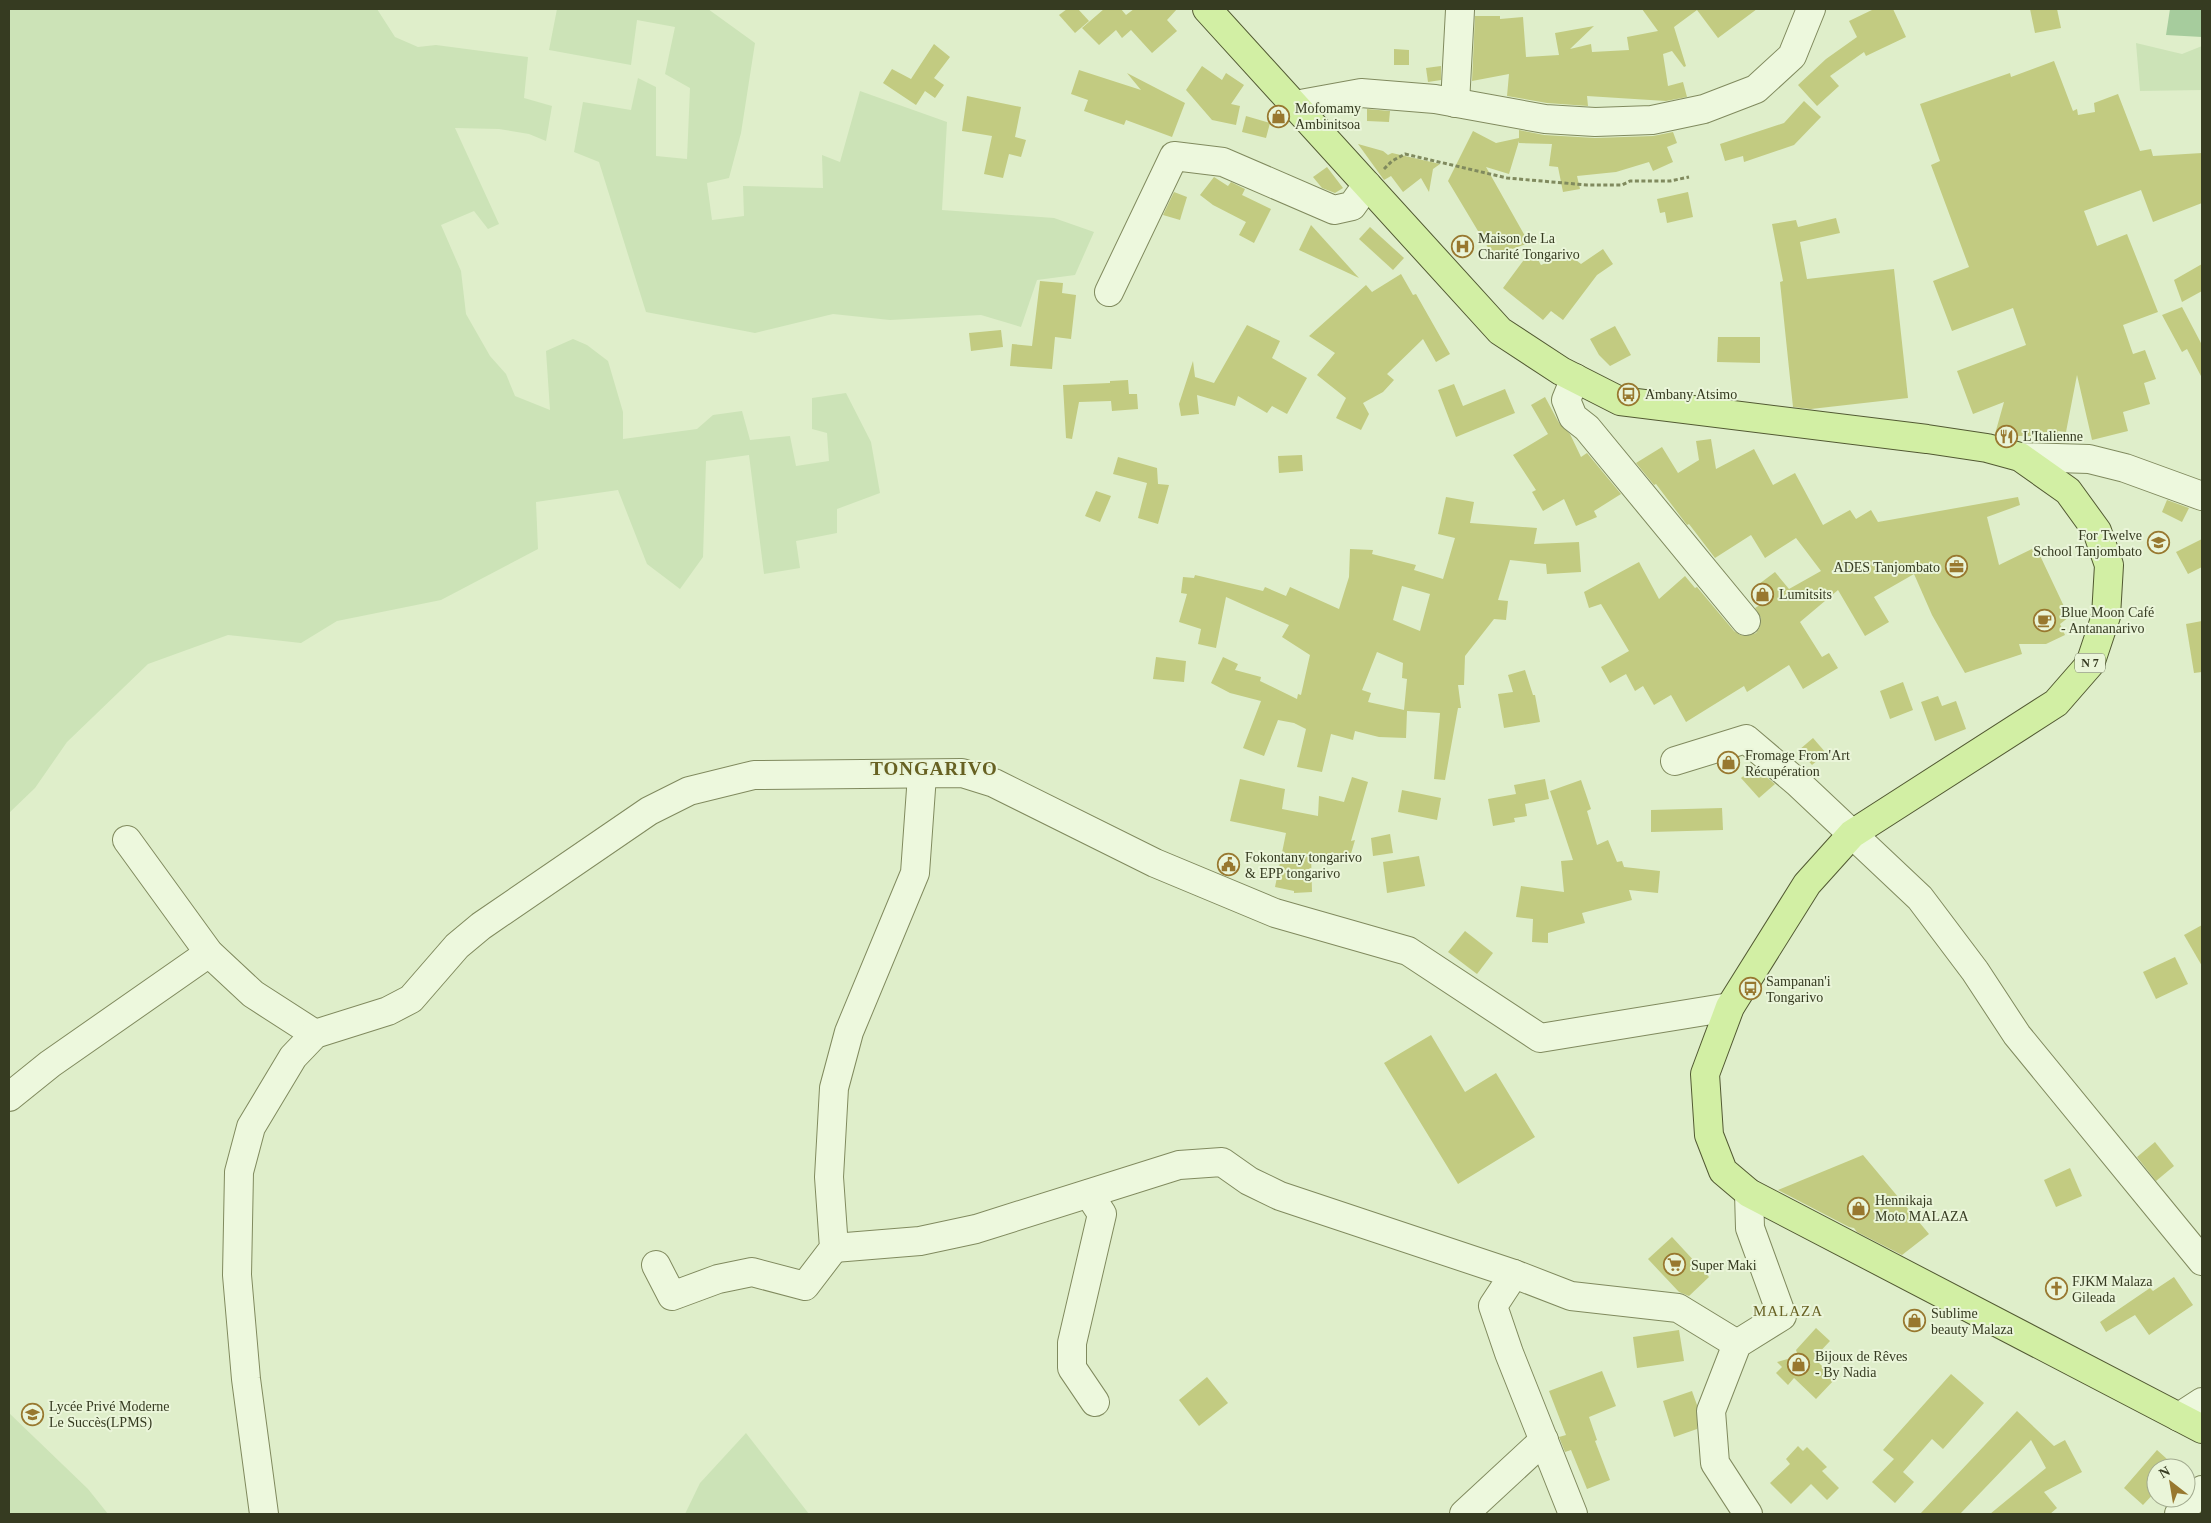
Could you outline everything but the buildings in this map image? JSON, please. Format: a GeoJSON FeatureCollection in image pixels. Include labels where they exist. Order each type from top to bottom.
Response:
{"type":"FeatureCollection","features":[{"type":"Feature","properties":{"kind":"main road","name":"N 7"},"geometry":{"type":"LineString","coordinates":[[1207,9],[1500,331],[1575,378],[1620,402],[1928,439],[1986,448],[2020,457],[2068,491],[2097,531],[2109,565],[2106,616],[2090,664],[2056,703],[1852,834],[1807,884],[1730,1007],[1705,1074],[1709,1134],[1723,1171],[1749,1193],[2190,1423]]}},
{"type":"Feature","properties":{"kind":"street"},"geometry":{"type":"LineString","coordinates":[[1295,105],[1361,93],[1455,103],[1544,119],[1595,122],[1652,120],[1704,109],[1756,89],[1792,56],[1811,9]]}},
{"type":"Feature","properties":{"kind":"street"},"geometry":{"type":"LineString","coordinates":[[1455,103],[1460,10]]}},
{"type":"Feature","properties":{"kind":"street"},"geometry":{"type":"LineString","coordinates":[[1109,292],[1174,156],[1223,162],[1334,210],[1352,206],[1367,185]]}},
{"type":"Feature","properties":{"kind":"street"},"geometry":{"type":"LineString","coordinates":[[1575,378],[1566,400],[1573,417],[1587,428],[1746,621]]}},
{"type":"Feature","properties":{"kind":"street"},"geometry":{"type":"LineString","coordinates":[[2020,457],[2089,459],[2125,468],[2202,496]]}},
{"type":"Feature","properties":{"kind":"street"},"geometry":{"type":"LineString","coordinates":[[1674,761],[1746,739],[1798,783],[1920,898],[1975,971],[2017,1035],[2199,1251]]}},
{"type":"Feature","properties":{"kind":"street"},"geometry":{"type":"LineString","coordinates":[[264,1514],[246,1379],[237,1274],[239,1172],[251,1127],[294,1057],[315,1034],[388,1011],[411,999],[457,946],[481,926],[649,811],[689,791],[754,775],[962,773],[994,783],[1155,863],[1275,913],[1408,951],[1540,1038],[1730,1007]]}},
{"type":"Feature","properties":{"kind":"street"},"geometry":{"type":"LineString","coordinates":[[656,1264],[672,1296],[718,1279],[752,1272],[806,1286],[834,1248],[829,1177],[834,1088],[849,1032],[915,873],[922,774]]}},
{"type":"Feature","properties":{"kind":"street"},"geometry":{"type":"LineString","coordinates":[[127,840],[209,953],[253,994],[315,1034]]}},
{"type":"Feature","properties":{"kind":"street"},"geometry":{"type":"LineString","coordinates":[[9,1097],[50,1064],[209,953]]}},
{"type":"Feature","properties":{"kind":"street"},"geometry":{"type":"LineString","coordinates":[[834,1248],[920,1241],[976,1229],[1179,1165],[1222,1162],[1249,1181],[1280,1196],[1514,1274],[1571,1296],[1678,1308],[1737,1344]]}},
{"type":"Feature","properties":{"kind":"street"},"geometry":{"type":"LineString","coordinates":[[1748,1514],[1715,1463],[1711,1411],[1737,1344],[1782,1316],[1750,1228],[1749,1193]]}},
{"type":"Feature","properties":{"kind":"street"},"geometry":{"type":"LineString","coordinates":[[1089,1194],[1102,1214],[1072,1343],[1072,1368],[1095,1402]]}},
{"type":"Feature","properties":{"kind":"street"},"geometry":{"type":"LineString","coordinates":[[1514,1274],[1494,1306],[1509,1353],[1573,1514]]}},
{"type":"Feature","properties":{"kind":"street"},"geometry":{"type":"LineString","coordinates":[[2190,1423],[2202,1402]]}},
{"type":"Feature","properties":{"kind":"street"},"geometry":{"type":"LineString","coordinates":[[1464,1514],[1544,1440]]}},
{"type":"Feature","properties":{"kind":"street"},"geometry":{"type":"LineString","coordinates":[[2179,1514],[2202,1490]]}},
{"type":"Feature","properties":{"kind":"path"},"geometry":{"type":"LineString","coordinates":[[1367,185],[1392,161],[1405,154],[1507,178],[1587,185],[1622,185],[1630,180],[1670,181],[1689,177]]}},
{"type":"Feature","properties":{"kind":"green space"},"geometry":{"type":"Polygon","coordinates":[[[9,9],[377,9],[395,37],[418,47],[436,45],[528,57],[524,98],[552,106],[546,141],[529,134],[499,129],[455,128],[499,224],[488,229],[474,211],[441,225],[461,271],[466,314],[490,356],[506,374],[515,396],[550,410],[546,351],[573,339],[587,345],[608,361],[623,412],[623,439],[697,429],[713,415],[742,411],[750,440],[790,436],[796,466],[829,461],[827,433],[812,429],[812,398],[846,393],[871,442],[880,493],[837,509],[837,533],[796,541],[800,568],[764,574],[749,455],[706,461],[703,557],[680,589],[647,564],[618,490],[536,502],[538,549],[441,600],[337,621],[301,643],[228,635],[148,664],[67,742],[35,788],[9,813],[9,9]]]}},
{"type":"Feature","properties":{"kind":"green space"},"geometry":{"type":"Polygon","coordinates":[[[557,9],[708,9],[755,43],[741,133],[729,178],[707,183],[712,220],[744,216],[743,186],[823,188],[822,155],[840,162],[860,91],[947,122],[942,210],[1054,218],[1094,232],[1075,275],[1037,280],[1021,327],[981,315],[890,320],[833,314],[755,333],[646,312],[599,162],[574,152],[583,102],[631,110],[638,78],[656,87],[656,156],[687,159],[690,88],[665,74],[675,27],[637,20],[631,65],[549,50],[557,9]]]}},
{"type":"Feature","properties":{"kind":"green space"},"geometry":{"type":"Polygon","coordinates":[[[2170,9],[2202,9],[2202,37],[2166,35],[2170,9]]]}},
{"type":"Feature","properties":{"kind":"green space"},"geometry":{"type":"Polygon","coordinates":[[[2136,43],[2182,54],[2202,46],[2202,90],[2140,91],[2136,43]]]}},
{"type":"Feature","properties":{"kind":"green space"},"geometry":{"type":"Polygon","coordinates":[[[9,1413],[88,1489],[108,1514],[9,1514],[9,1413]]]}},
{"type":"Feature","properties":{"kind":"green space"},"geometry":{"type":"Polygon","coordinates":[[[746,1433],[809,1514],[685,1514],[700,1483],[746,1433]]]}},
{"type":"Feature","properties":{"kind":"place","name":"Mofomamy Ambinitsoa"},"geometry":{"type":"Point","coordinates":[1279,116]}},
{"type":"Feature","properties":{"kind":"place","name":"Maison de La Charité Tongarivo"},"geometry":{"type":"Point","coordinates":[1462,246]}},
{"type":"Feature","properties":{"kind":"place","name":"Ambany Atsimo"},"geometry":{"type":"Point","coordinates":[1629,394]}},
{"type":"Feature","properties":{"kind":"place","name":"L'Italienne"},"geometry":{"type":"Point","coordinates":[2007,436]}},
{"type":"Feature","properties":{"kind":"place","name":"For Twelve School Tanjombato"},"geometry":{"type":"Point","coordinates":[2158,543]}},
{"type":"Feature","properties":{"kind":"place","name":"ADES Tanjombato"},"geometry":{"type":"Point","coordinates":[1956,567]}},
{"type":"Feature","properties":{"kind":"place","name":"Lumitsits"},"geometry":{"type":"Point","coordinates":[1763,594]}},
{"type":"Feature","properties":{"kind":"place","name":"Blue Moon Café - Antananarivo"},"geometry":{"type":"Point","coordinates":[2045,620]}},
{"type":"Feature","properties":{"kind":"place","name":"Fromage From'Art Récupération"},"geometry":{"type":"Point","coordinates":[1729,763]}},
{"type":"Feature","properties":{"kind":"place","name":"Fokontany tongarivo & EPP tongarivo"},"geometry":{"type":"Point","coordinates":[1229,865]}},
{"type":"Feature","properties":{"kind":"place","name":"Sampanan'i Tongarivo"},"geometry":{"type":"Point","coordinates":[1750,989]}},
{"type":"Feature","properties":{"kind":"place","name":"Hennikaja Moto MALAZA"},"geometry":{"type":"Point","coordinates":[1859,1208]}},
{"type":"Feature","properties":{"kind":"place","name":"Super Maki"},"geometry":{"type":"Point","coordinates":[1675,1265]}},
{"type":"Feature","properties":{"kind":"place","name":"FJKM Malaza Gileada"},"geometry":{"type":"Point","coordinates":[2056,1289]}},
{"type":"Feature","properties":{"kind":"place","name":"Sublime beauty Malaza"},"geometry":{"type":"Point","coordinates":[1915,1321]}},
{"type":"Feature","properties":{"kind":"place","name":"Bijoux de Rêves - By Nadia"},"geometry":{"type":"Point","coordinates":[1799,1364]}},
{"type":"Feature","properties":{"kind":"place","name":"Lycée Privé Moderne Le Succès(LPMS)"},"geometry":{"type":"Point","coordinates":[33,1414]}},
{"type":"Feature","properties":{"kind":"district","name":"TONGARIVO"},"geometry":{"type":"Point","coordinates":[934,768]}},
{"type":"Feature","properties":{"kind":"district","name":"MALAZA"},"geometry":{"type":"Point","coordinates":[1788,1311]}}]}
